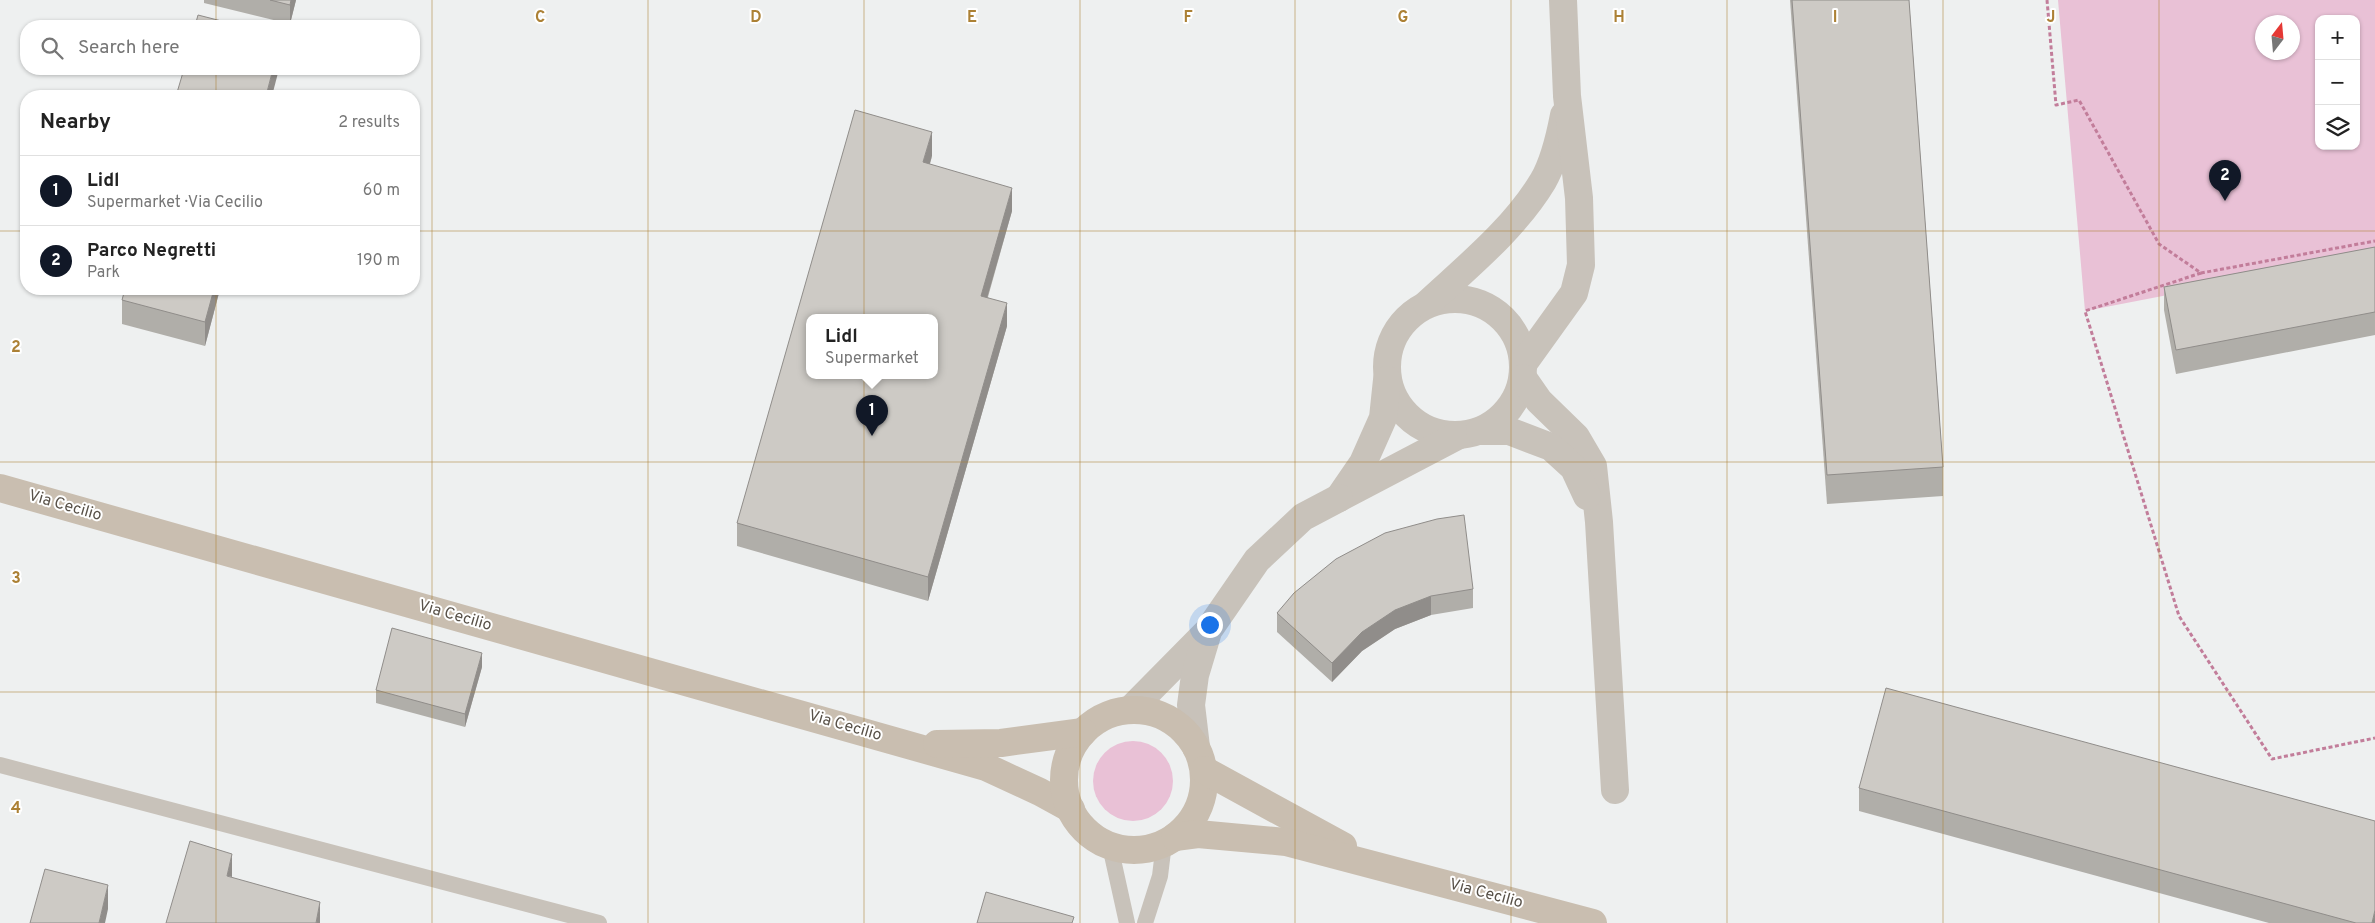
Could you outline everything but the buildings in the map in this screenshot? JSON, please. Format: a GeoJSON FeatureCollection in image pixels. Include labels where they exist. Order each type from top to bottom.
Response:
{"type":"FeatureCollection","features":[{"type":"Feature","properties":{"kind":"main road","name":"Via Cecilio"},"geometry":{"type":"LineString","coordinates":[[0,488],[986,767],[1040,792],[1071,809]]}},
{"type":"Feature","properties":{"kind":"main road"},"geometry":{"type":"LineString","coordinates":[[1130,710],[1148,712],[1166,718],[1181,728],[1200,759],[1204,789],[1200,807],[1190,823],[1170,840],[1157,847],[1133,850],[1110,846],[1092,836],[1077,820],[1067,801],[1064,779],[1067,762],[1073,746],[1083,732],[1097,721],[1113,714],[1130,710]]}},
{"type":"Feature","properties":{"kind":"main road","name":"Via Cecilio"},"geometry":{"type":"LineString","coordinates":[[910,745],[1001,743],[1083,732]]}},
{"type":"Feature","properties":{"kind":"main road","name":"Via Cecilio"},"geometry":{"type":"LineString","coordinates":[[1200,759],[1378,866]]}},
{"type":"Feature","properties":{"kind":"main road","name":"Via Cecilio"},"geometry":{"type":"LineString","coordinates":[[1170,840],[1198,834],[1286,842],[1593,923]]}},
{"type":"Feature","properties":{"kind":"street"},"geometry":{"type":"LineString","coordinates":[[1523,371],[1574,292],[1580,265],[1579,198],[1567,96],[1563,0]]}},
{"type":"Feature","properties":{"kind":"street"},"geometry":{"type":"LineString","coordinates":[[1426,306],[1504,232],[1543,180],[1560,136],[1567,96]]}},
{"type":"Feature","properties":{"kind":"street"},"geometry":{"type":"LineString","coordinates":[[1130,710],[1208,631],[1257,560],[1303,517],[1469,434],[1501,419],[1516,401],[1523,371],[1523,354],[1514,332],[1499,314],[1478,302],[1456,298],[1435,301],[1415,311],[1399,326],[1390,345],[1386,367],[1387,376],[1390,389],[1400,408],[1416,424],[1435,433],[1469,434],[1509,431],[1551,447],[1574,468],[1600,522]]}},
{"type":"Feature","properties":{"kind":"street"},"geometry":{"type":"LineString","coordinates":[[1523,371],[1538,401],[1576,437],[1593,466],[1600,522],[1616,790]]}},
{"type":"Feature","properties":{"kind":"street"},"geometry":{"type":"LineString","coordinates":[[1340,498],[1364,463],[1382,418],[1387,376]]}},
{"type":"Feature","properties":{"kind":"street"},"geometry":{"type":"LineString","coordinates":[[1200,759],[1191,704],[1195,674],[1208,631]]}},
{"type":"Feature","properties":{"kind":"lane"},"geometry":{"type":"LineString","coordinates":[[0,765],[599,923]]}},
{"type":"Feature","properties":{"kind":"lane"},"geometry":{"type":"LineString","coordinates":[[1145,923],[1170,840]]}},
{"type":"Feature","properties":{"kind":"lane"},"geometry":{"type":"LineString","coordinates":[[1110,846],[1127,923]]}},
{"type":"Feature","properties":{"kind":"path"},"geometry":{"type":"LineString","coordinates":[[2047,0],[2056,105],[2079,100],[2159,244],[2201,274]]}},
{"type":"Feature","properties":{"kind":"path"},"geometry":{"type":"LineString","coordinates":[[2375,241],[2201,274],[2085,311],[2179,616],[2272,759],[2375,738]]}},
{"type":"Feature","properties":{"kind":"shaded area"},"geometry":{"type":"Polygon","coordinates":[[[2058,0],[2375,0],[2375,255],[2085,311],[2058,0]]]}},
{"type":"Feature","properties":{"kind":"shaded area"},"geometry":{"type":"Polygon","coordinates":[[[1133,741],[1148,744],[1161,753],[1170,766],[1173,781],[1170,796],[1161,809],[1148,818],[1133,821],[1118,818],[1105,809],[1096,796],[1093,781],[1096,766],[1105,753],[1118,744],[1133,741]]]}},
{"type":"Feature","properties":{"kind":"place","name":"Parco Negretti"},"geometry":{"type":"Point","coordinates":[2225,201]}},
{"type":"Feature","properties":{"kind":"place","name":"Lidl"},"geometry":{"type":"Point","coordinates":[872,436]}}]}
